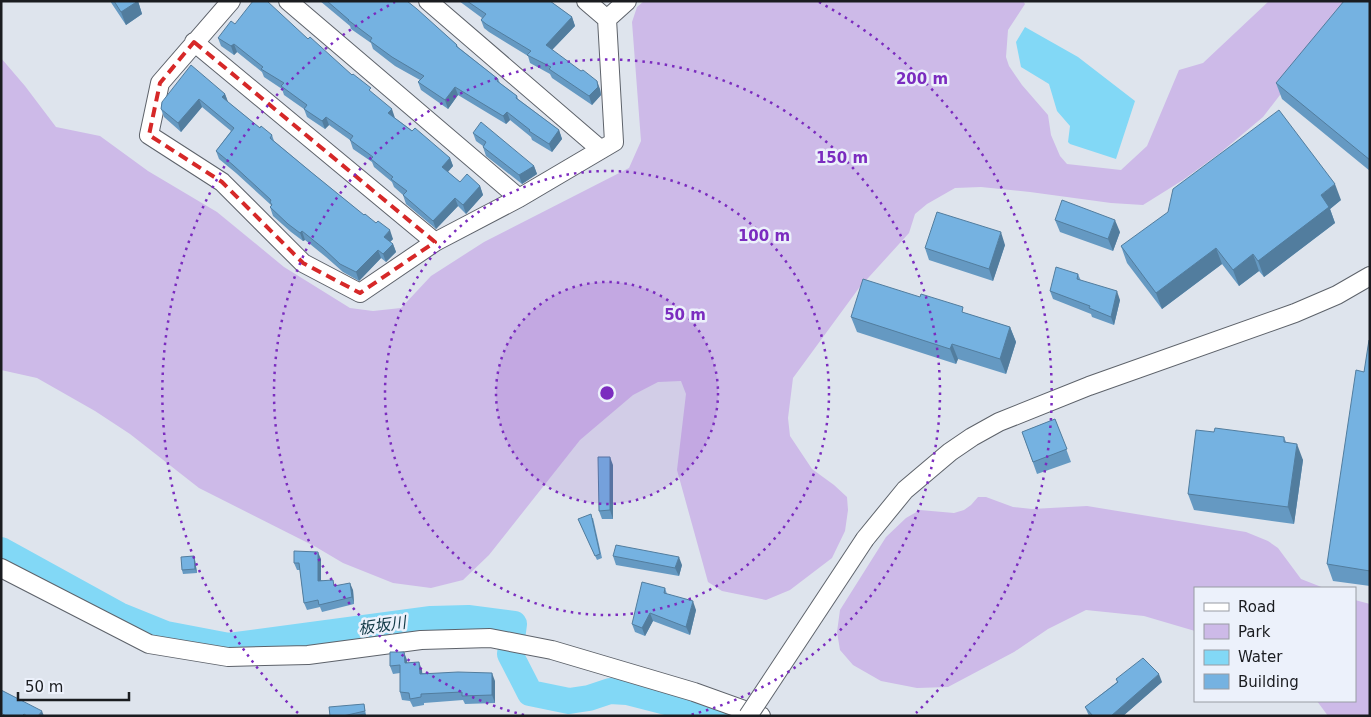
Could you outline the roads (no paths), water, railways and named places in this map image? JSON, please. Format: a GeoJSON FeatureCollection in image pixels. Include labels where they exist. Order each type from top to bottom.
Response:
{"type":"FeatureCollection","features":[{"type":"Feature","properties":{"kind":"street"},"geometry":{"type":"LineString","coordinates":[[231,1],[160,83],[149,135],[222,182],[303,264],[360,293],[435,242],[519,198],[614,142],[607,19],[586,1]]}},
{"type":"Feature","properties":{"kind":"street"},"geometry":{"type":"LineString","coordinates":[[288,1],[519,198]]}},
{"type":"Feature","properties":{"kind":"street"},"geometry":{"type":"LineString","coordinates":[[428,1],[600,149]]}},
{"type":"Feature","properties":{"kind":"street"},"geometry":{"type":"LineString","coordinates":[[607,19],[628,1]]}},
{"type":"Feature","properties":{"kind":"street"},"geometry":{"type":"LineString","coordinates":[[194,42],[435,242]]}},
{"type":"Feature","properties":{"kind":"street"},"geometry":{"type":"LineString","coordinates":[[748,716],[865,539],[905,490],[950,452],[999,422],[1089,386],[1296,313],[1337,295],[1370,276]]}},
{"type":"Feature","properties":{"kind":"street"},"geometry":{"type":"LineString","coordinates":[[1,568],[149,644],[228,657],[308,655],[421,640],[498,639],[552,650],[694,692],[761,716]]}},
{"type":"Feature","properties":{"kind":"water"},"geometry":{"type":"Polygon","coordinates":[[[1025,27],[1078,57],[1135,101],[1116,159],[1068,142],[1070,126],[1057,111],[1049,84],[1021,67],[1016,42],[1025,27]]]}},
{"type":"Feature","properties":{"kind":"waterway","name":"板坂川"},"geometry":{"type":"LineString","coordinates":[[1,550],[119,615],[166,634],[229,646],[431,619],[468,618],[514,624],[510,654],[530,693],[569,701],[589,698],[610,691],[627,692],[721,716]]}}]}
